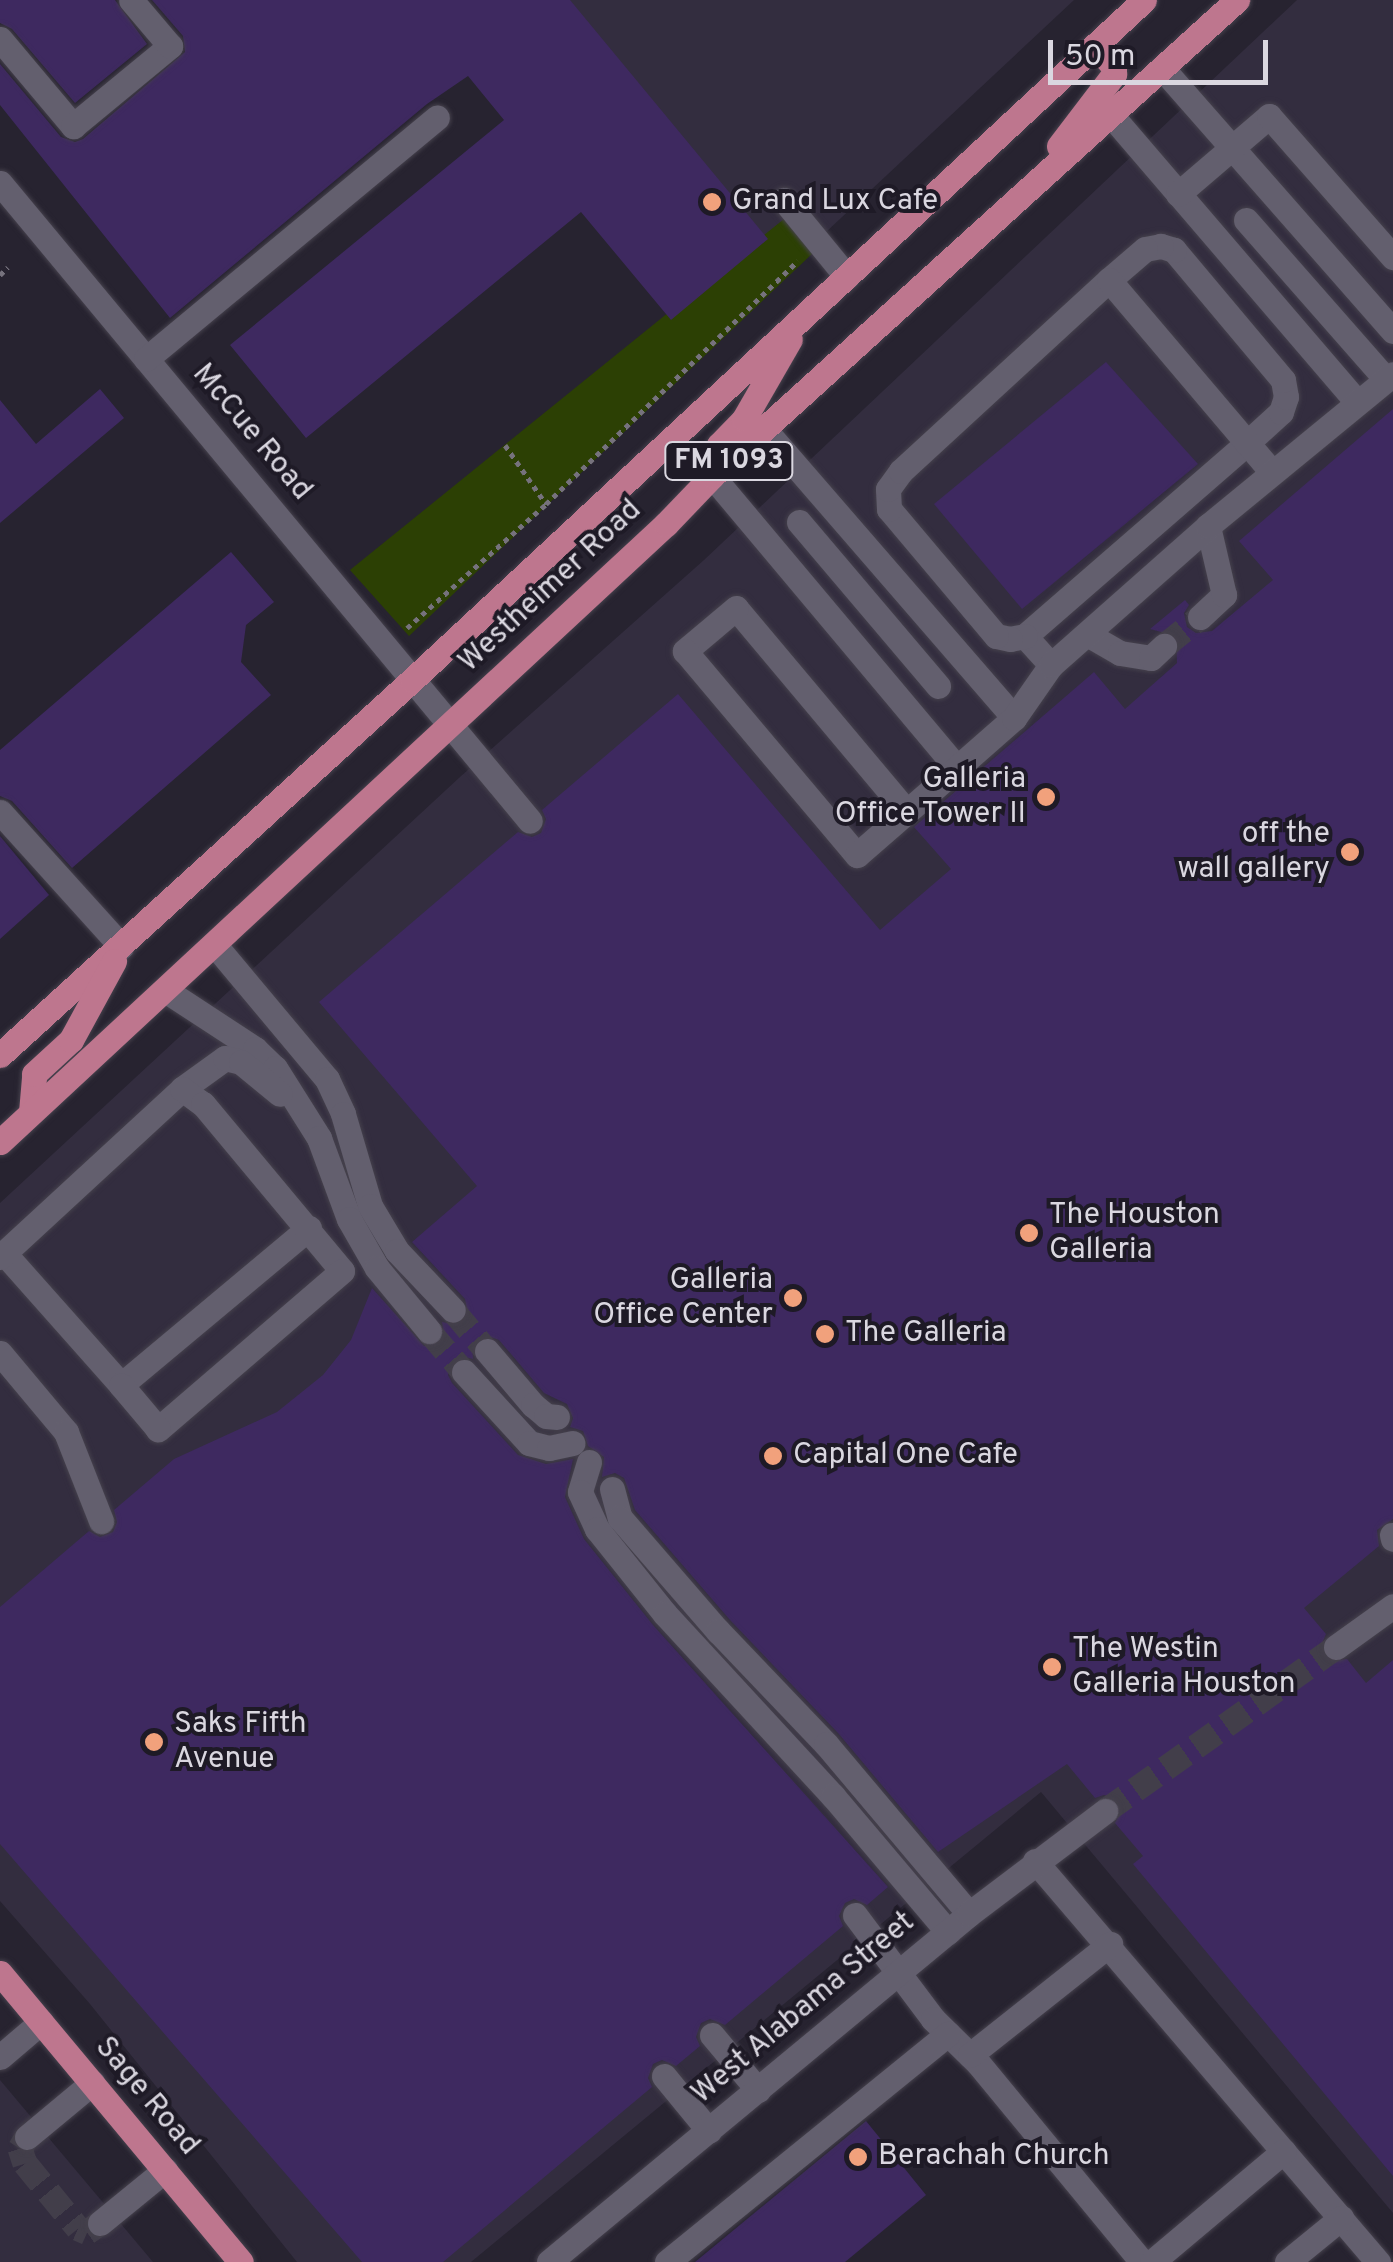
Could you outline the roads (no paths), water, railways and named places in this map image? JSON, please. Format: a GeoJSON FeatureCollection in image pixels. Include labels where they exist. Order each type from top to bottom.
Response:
{"type":"FeatureCollection","features":[{"type":"Feature","properties":{"kind":"main road","name":"Westheimer Road"},"geometry":{"type":"LineString","coordinates":[[0,1055],[412,680],[1144,0]]}},
{"type":"Feature","properties":{"kind":"main road","name":"Westheimer Road"},"geometry":{"type":"LineString","coordinates":[[0,1142],[712,476],[1237,0]]}},
{"type":"Feature","properties":{"kind":"main road"},"geometry":{"type":"LineString","coordinates":[[1016,201],[1114,74],[1114,67],[1095,45]]}},
{"type":"Feature","properties":{"kind":"main road"},"geometry":{"type":"LineString","coordinates":[[712,476],[710,464],[718,445],[744,419],[803,317]]}},
{"type":"Feature","properties":{"kind":"main road"},"geometry":{"type":"LineString","coordinates":[[31,1112],[34,1074],[71,1040],[123,945]]}},
{"type":"Feature","properties":{"kind":"main road","name":"Sage Road"},"geometry":{"type":"LineString","coordinates":[[0,1973],[241,2262]]}},
{"type":"Feature","properties":{"kind":"street"},"geometry":{"type":"LineString","coordinates":[[0,39],[73,126],[170,46],[131,0]]}},
{"type":"Feature","properties":{"kind":"street"},"geometry":{"type":"LineString","coordinates":[[1162,68],[1393,331]]}},
{"type":"Feature","properties":{"kind":"street"},"geometry":{"type":"LineString","coordinates":[[1111,115],[1356,402]]}},
{"type":"Feature","properties":{"kind":"street"},"geometry":{"type":"LineString","coordinates":[[1178,194],[1269,116],[1393,257]]}},
{"type":"Feature","properties":{"kind":"street"},"geometry":{"type":"LineString","coordinates":[[146,358],[437,117]]}},
{"type":"Feature","properties":{"kind":"street","name":"McCue Road"},"geometry":{"type":"LineString","coordinates":[[0,183],[448,727],[530,821]]}},
{"type":"Feature","properties":{"kind":"street"},"geometry":{"type":"LineString","coordinates":[[784,200],[846,277]]}},
{"type":"Feature","properties":{"kind":"street"},"geometry":{"type":"LineString","coordinates":[[906,812],[736,608],[685,651],[857,855],[1014,718],[1050,665],[1208,526],[1389,376],[1246,220]]}},
{"type":"Feature","properties":{"kind":"street"},"geometry":{"type":"LineString","coordinates":[[1145,249],[1174,250],[1283,380],[1286,397],[1281,412],[1248,444],[1025,636],[996,636],[889,509],[888,489],[901,471],[1108,280],[1145,249]]}},
{"type":"Feature","properties":{"kind":"street"},"geometry":{"type":"LineString","coordinates":[[1108,280],[1272,472]]}},
{"type":"Feature","properties":{"kind":"street"},"geometry":{"type":"LineString","coordinates":[[764,429],[1014,718]]}},
{"type":"Feature","properties":{"kind":"street"},"geometry":{"type":"LineString","coordinates":[[712,476],[958,768]]}},
{"type":"Feature","properties":{"kind":"street"},"geometry":{"type":"LineString","coordinates":[[770,544],[826,500]]}},
{"type":"Feature","properties":{"kind":"street"},"geometry":{"type":"LineString","coordinates":[[798,522],[938,686]]}},
{"type":"Feature","properties":{"kind":"street"},"geometry":{"type":"LineString","coordinates":[[1200,616],[1224,594],[1208,526]]}},
{"type":"Feature","properties":{"kind":"street"},"geometry":{"type":"LineString","coordinates":[[1087,634],[1120,654],[1151,658],[1164,646]]}},
{"type":"Feature","properties":{"kind":"street"},"geometry":{"type":"LineString","coordinates":[[1025,636],[1050,665]]}},
{"type":"Feature","properties":{"kind":"street"},"geometry":{"type":"LineString","coordinates":[[0,812],[123,945]]}},
{"type":"Feature","properties":{"kind":"street"},"geometry":{"type":"LineString","coordinates":[[214,944],[327,1080],[344,1114],[370,1206],[397,1251],[453,1310]]}},
{"type":"Feature","properties":{"kind":"street"},"geometry":{"type":"LineString","coordinates":[[165,990],[265,1058],[297,1096],[319,1138],[349,1219],[378,1268],[429,1331]]}},
{"type":"Feature","properties":{"kind":"street"},"geometry":{"type":"LineString","coordinates":[[182,1089],[203,1104],[342,1272],[158,1430],[2,1255],[182,1089],[224,1058],[241,1062],[284,1097],[319,1138]]}},
{"type":"Feature","properties":{"kind":"street"},"geometry":{"type":"LineString","coordinates":[[121,1385],[309,1228]]}},
{"type":"Feature","properties":{"kind":"street"},"geometry":{"type":"LineString","coordinates":[[487,1352],[533,1405],[546,1416],[557,1417]]}},
{"type":"Feature","properties":{"kind":"street"},"geometry":{"type":"LineString","coordinates":[[0,1354],[66,1432],[101,1520]]}},
{"type":"Feature","properties":{"kind":"street"},"geometry":{"type":"LineString","coordinates":[[464,1372],[529,1443],[580,1452],[580,1492],[597,1529],[678,1629],[833,1796],[948,1932]]}},
{"type":"Feature","properties":{"kind":"street"},"geometry":{"type":"LineString","coordinates":[[612,1490],[620,1518],[718,1631],[826,1744],[969,1914]]}},
{"type":"Feature","properties":{"kind":"street"},"geometry":{"type":"LineString","coordinates":[[1336,1646],[1393,1606]]}},
{"type":"Feature","properties":{"kind":"street","name":"West Alabama Street"},"geometry":{"type":"LineString","coordinates":[[549,2262],[1035,1860],[1105,1811]]}},
{"type":"Feature","properties":{"kind":"street"},"geometry":{"type":"LineString","coordinates":[[1035,1860],[1378,2262]]}},
{"type":"Feature","properties":{"kind":"street"},"geometry":{"type":"LineString","coordinates":[[855,1916],[948,2034],[970,2055],[1142,2262]]}},
{"type":"Feature","properties":{"kind":"street"},"geometry":{"type":"LineString","coordinates":[[970,2055],[1110,1944]]}},
{"type":"Feature","properties":{"kind":"street"},"geometry":{"type":"LineString","coordinates":[[0,2057],[41,2022]]}},
{"type":"Feature","properties":{"kind":"street"},"geometry":{"type":"LineString","coordinates":[[667,2262],[948,2034]]}},
{"type":"Feature","properties":{"kind":"street"},"geometry":{"type":"LineString","coordinates":[[712,2035],[758,2090]]}},
{"type":"Feature","properties":{"kind":"street"},"geometry":{"type":"LineString","coordinates":[[664,2076],[709,2130]]}},
{"type":"Feature","properties":{"kind":"street"},"geometry":{"type":"LineString","coordinates":[[27,2136],[92,2083]]}},
{"type":"Feature","properties":{"kind":"street"},"geometry":{"type":"LineString","coordinates":[[1152,2262],[1284,2150]]}},
{"type":"Feature","properties":{"kind":"street"},"geometry":{"type":"LineString","coordinates":[[100,2223],[165,2170]]}},
{"type":"Feature","properties":{"kind":"street"},"geometry":{"type":"LineString","coordinates":[[1287,2262],[1341,2218]]}},
{"type":"Feature","properties":{"kind":"tunnel"},"geometry":{"type":"LineString","coordinates":[[1164,646],[1200,617]]}},
{"type":"Feature","properties":{"kind":"tunnel"},"geometry":{"type":"LineString","coordinates":[[453,1310],[487,1351]]}},
{"type":"Feature","properties":{"kind":"tunnel"},"geometry":{"type":"LineString","coordinates":[[429,1331],[464,1372]]}},
{"type":"Feature","properties":{"kind":"tunnel"},"geometry":{"type":"LineString","coordinates":[[1105,1811],[1336,1647]]}},
{"type":"Feature","properties":{"kind":"tunnel"},"geometry":{"type":"LineString","coordinates":[[27,2137],[20,2148],[25,2163],[78,2228],[87,2232],[100,2223]]}},
{"type":"Feature","properties":{"kind":"place","name":"Grand Lux Cafe"},"geometry":{"type":"Point","coordinates":[712,202]}},
{"type":"Feature","properties":{"kind":"place","name":"Galleria Office Tower II"},"geometry":{"type":"Point","coordinates":[1046,797]}},
{"type":"Feature","properties":{"kind":"place","name":"off the wall gallery"},"geometry":{"type":"Point","coordinates":[1350,852]}},
{"type":"Feature","properties":{"kind":"place","name":"The Houston Galleria"},"geometry":{"type":"Point","coordinates":[1029,1233]}},
{"type":"Feature","properties":{"kind":"place","name":"Galleria Office Center"},"geometry":{"type":"Point","coordinates":[793,1298]}},
{"type":"Feature","properties":{"kind":"place","name":"The Galleria"},"geometry":{"type":"Point","coordinates":[825,1334]}},
{"type":"Feature","properties":{"kind":"place","name":"Capital One Cafe"},"geometry":{"type":"Point","coordinates":[773,1456]}},
{"type":"Feature","properties":{"kind":"place","name":"The Westin Galleria Houston"},"geometry":{"type":"Point","coordinates":[1052,1667]}},
{"type":"Feature","properties":{"kind":"place","name":"Saks Fifth Avenue"},"geometry":{"type":"Point","coordinates":[154,1742]}},
{"type":"Feature","properties":{"kind":"place","name":"Berachah Church"},"geometry":{"type":"Point","coordinates":[858,2157]}}]}
